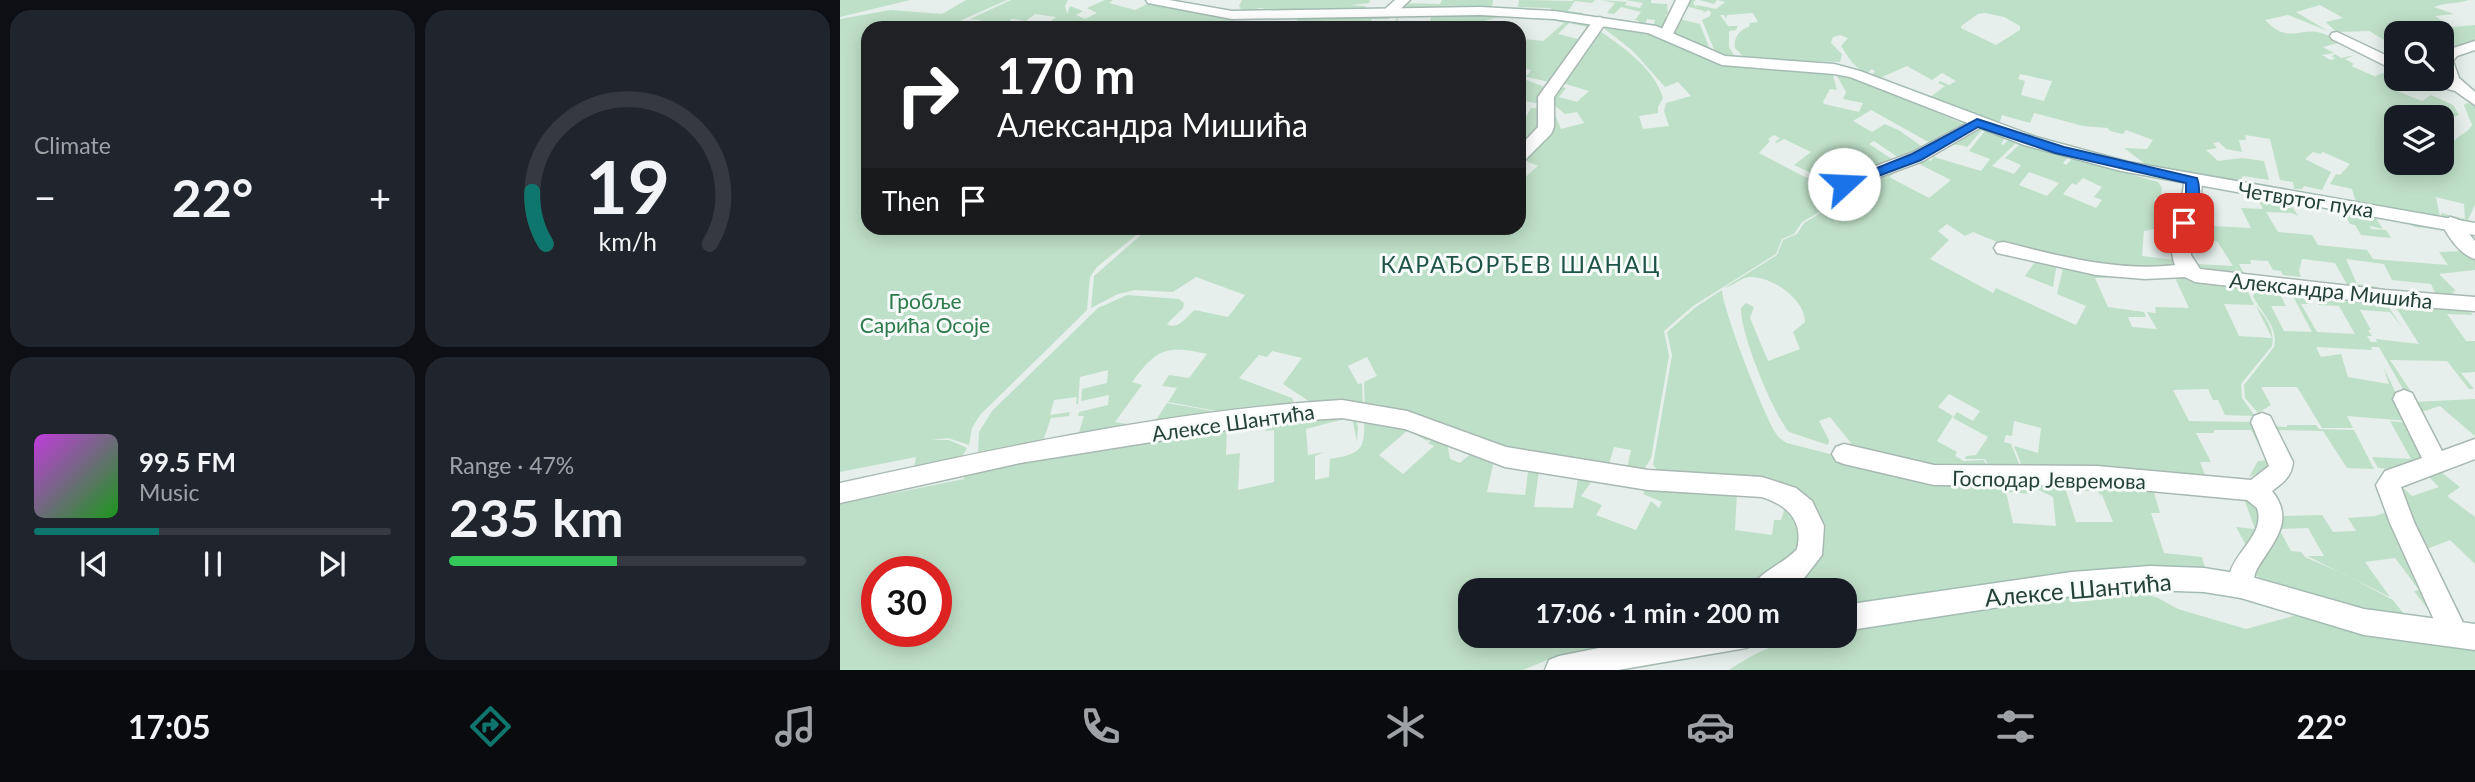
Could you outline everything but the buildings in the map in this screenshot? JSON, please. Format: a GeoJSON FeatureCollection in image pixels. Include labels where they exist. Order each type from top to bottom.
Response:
{"type":"FeatureCollection","features":[{"type":"Feature","properties":{"kind":"street","name":"Четвртог пука"},"geometry":{"type":"LineString","coordinates":[[1153,0],[1220,14],[1265,16],[1390,11],[1501,11],[1600,20],[1651,29],[1722,60],[1810,67],[1855,74],[1977,122],[2060,150],[2193,180],[2475,229]]}},
{"type":"Feature","properties":{"kind":"street"},"geometry":{"type":"LineString","coordinates":[[1390,11],[1403,0]]}},
{"type":"Feature","properties":{"kind":"street"},"geometry":{"type":"LineString","coordinates":[[1666,36],[1671,20],[1683,0]]}},
{"type":"Feature","properties":{"kind":"street"},"geometry":{"type":"LineString","coordinates":[[1526,150],[1543,134],[1546,127],[1546,97],[1600,20]]}},
{"type":"Feature","properties":{"kind":"street"},"geometry":{"type":"LineString","coordinates":[[2337,36],[2384,60]]}},
{"type":"Feature","properties":{"kind":"street"},"geometry":{"type":"LineString","coordinates":[[2475,45],[2452,53],[2445,61],[2447,72],[2458,87],[2475,100]]}},
{"type":"Feature","properties":{"kind":"street"},"geometry":{"type":"LineString","coordinates":[[2454,86],[2458,87]]}},
{"type":"Feature","properties":{"kind":"street"},"geometry":{"type":"LineString","coordinates":[[1844,184],[1917,157],[1977,122]]}},
{"type":"Feature","properties":{"kind":"street"},"geometry":{"type":"LineString","coordinates":[[2188,270],[2184,263],[2181,241],[2193,197],[2193,180]]}},
{"type":"Feature","properties":{"kind":"street"},"geometry":{"type":"LineString","coordinates":[[2450,223],[2475,253]]}},
{"type":"Feature","properties":{"kind":"street","name":"Александра Мишића"},"geometry":{"type":"LineString","coordinates":[[2004,248],[2139,272],[2165,274],[2188,270],[2195,275],[2226,280],[2475,304]]}},
{"type":"Feature","properties":{"kind":"street"},"geometry":{"type":"LineString","coordinates":[[2404,398],[2437,465]]}},
{"type":"Feature","properties":{"kind":"street","name":"Алексе Шантића"},"geometry":{"type":"LineString","coordinates":[[840,492],[1020,453],[1278,412],[1342,409],[1407,420],[1505,457],[1648,480],[1762,487],[1787,495],[1802,509],[1811,526],[1812,542],[1810,555],[1782,578]]}},
{"type":"Feature","properties":{"kind":"street"},"geometry":{"type":"LineString","coordinates":[[2241,586],[2244,567],[2262,541],[2272,520],[2269,505],[2257,492],[2260,485],[2282,468],[2262,422]]}},
{"type":"Feature","properties":{"kind":"street"},"geometry":{"type":"LineString","coordinates":[[2465,635],[2447,613],[2422,567],[2388,485],[2394,478],[2437,465],[2475,449]]}},
{"type":"Feature","properties":{"kind":"street","name":"Господар Јевремова"},"geometry":{"type":"LineString","coordinates":[[1844,454],[1934,475],[2097,477],[2240,488],[2257,492]]}},
{"type":"Feature","properties":{"kind":"street","name":"Алексе Шантића"},"geometry":{"type":"LineString","coordinates":[[1857,616],[2085,583],[2150,578],[2204,580],[2241,586],[2364,622],[2465,635]]}},
{"type":"Feature","properties":{"kind":"street"},"geometry":{"type":"LineString","coordinates":[[1559,670],[1657,648]]}},
{"type":"Feature","properties":{"kind":"green space"},"geometry":{"type":"Polygon","coordinates":[[[840,0],[910,0],[840,17],[840,0]]]}},
{"type":"Feature","properties":{"kind":"green space","name":"Гробље Сарића Осоје"},"geometry":{"type":"Polygon","coordinates":[[[966,0],[1007,0],[960,21],[861,21],[861,235],[1136,235],[1097,267],[1090,277],[1087,310],[980,415],[972,428],[969,445],[948,438],[932,440],[949,440],[967,448],[962,457],[914,467],[916,457],[840,472],[840,19],[891,10],[942,14],[966,0]]]}},
{"type":"Feature","properties":{"kind":"green space"},"geometry":{"type":"Polygon","coordinates":[[[1011,0],[1068,0],[1065,6],[1067,14],[1070,6],[1083,11],[1076,15],[1085,19],[1097,13],[1087,8],[1105,0],[1113,0],[1109,3],[1135,10],[1149,3],[1210,16],[1236,18],[1233,21],[1051,21],[1056,17],[1035,14],[1026,21],[970,19],[1011,0]]]}},
{"type":"Feature","properties":{"kind":"green space"},"geometry":{"type":"Polygon","coordinates":[[[1242,0],[1370,0],[1369,3],[1351,5],[1365,6],[1365,9],[1271,11],[1261,8],[1242,11],[1239,6],[1242,0]]]}},
{"type":"Feature","properties":{"kind":"green space"},"geometry":{"type":"Polygon","coordinates":[[[1442,0],[1493,0],[1492,9],[1395,8],[1403,3],[1440,4],[1442,0]]]}},
{"type":"Feature","properties":{"kind":"green space"},"geometry":{"type":"Polygon","coordinates":[[[1519,0],[1595,0],[1592,3],[1575,1],[1568,11],[1583,13],[1581,16],[1549,12],[1551,8],[1518,7],[1519,0]]]}},
{"type":"Feature","properties":{"kind":"green space"},"geometry":{"type":"Polygon","coordinates":[[[1600,0],[1627,2],[1625,5],[1640,8],[1643,3],[1625,0],[1651,0],[1651,3],[1667,4],[1668,14],[1665,16],[1668,19],[1663,30],[1653,27],[1655,20],[1647,19],[1645,25],[1638,24],[1639,21],[1633,19],[1641,12],[1621,7],[1614,14],[1607,13],[1615,3],[1600,0]]]}},
{"type":"Feature","properties":{"kind":"green space"},"geometry":{"type":"Polygon","coordinates":[[[1687,0],[1696,0],[1693,3],[1696,7],[1716,9],[1725,2],[1717,0],[2469,0],[2434,7],[2454,14],[2435,16],[2442,21],[2384,21],[2384,40],[2369,31],[2336,32],[2326,22],[2343,18],[2320,5],[2296,12],[2328,31],[2288,15],[2265,20],[2284,33],[2317,32],[2327,35],[2338,43],[2323,47],[2334,53],[2322,55],[2330,60],[2335,59],[2332,56],[2335,54],[2341,58],[2355,55],[2345,59],[2354,64],[2351,66],[2381,79],[2375,76],[2384,74],[2384,91],[2397,91],[2422,101],[2431,95],[2453,105],[2384,105],[2384,175],[2454,175],[2454,142],[2472,125],[2464,105],[2475,104],[2475,205],[2467,222],[2442,218],[2441,213],[2465,219],[2464,204],[2436,197],[2440,217],[2356,202],[2352,189],[2330,184],[2336,174],[2340,175],[2350,164],[2323,152],[2313,152],[2305,159],[2331,172],[2322,190],[2304,186],[2302,189],[2294,189],[2293,182],[2280,180],[2270,139],[2245,135],[2246,140],[2239,140],[2242,152],[2226,149],[2219,142],[2213,143],[2217,148],[2206,150],[2218,161],[2242,158],[2264,161],[2269,180],[2243,176],[2240,181],[2148,166],[2124,148],[2147,149],[2153,140],[2126,130],[2123,134],[2108,128],[2083,126],[2034,113],[2030,123],[2002,115],[1999,124],[1929,98],[1945,86],[1938,83],[1940,81],[1949,85],[1956,81],[1942,73],[1932,80],[1907,66],[1880,78],[1872,75],[1875,71],[1872,69],[1867,73],[1862,71],[1841,46],[1848,38],[1840,35],[1833,37],[1831,43],[1842,54],[1840,62],[1746,59],[1735,48],[1735,41],[1738,34],[1749,27],[1750,23],[1758,22],[1753,13],[1727,15],[1726,19],[1724,15],[1720,15],[1728,26],[1738,26],[1736,30],[1729,31],[1729,47],[1735,57],[1715,52],[1702,20],[1710,16],[1711,12],[1708,10],[1703,13],[1704,11],[1682,5],[1687,0]],[[1978,14],[1961,28],[1996,45],[2020,30],[2020,26],[2004,17],[1978,14]],[[2020,74],[2018,79],[2025,81],[2021,95],[2044,101],[2052,81],[2020,74]]]}},
{"type":"Feature","properties":{"kind":"green space"},"geometry":{"type":"Polygon","coordinates":[[[1699,0],[1717,0],[1714,4],[1699,0]]]}},
{"type":"Feature","properties":{"kind":"green space"},"geometry":{"type":"Polygon","coordinates":[[[1390,14],[1389,19],[1297,21],[1299,18],[1390,14]]]}},
{"type":"Feature","properties":{"kind":"green space"},"geometry":{"type":"Polygon","coordinates":[[[1424,14],[1504,15],[1490,20],[1430,21],[1432,15],[1424,14]]]}},
{"type":"Feature","properties":{"kind":"green space"},"geometry":{"type":"Polygon","coordinates":[[[1545,18],[1590,23],[1587,27],[1569,23],[1558,34],[1578,39],[1589,28],[1553,81],[1526,77],[1531,70],[1526,69],[1526,39],[1543,41],[1564,23],[1545,18]]]}},
{"type":"Feature","properties":{"kind":"green space"},"geometry":{"type":"Polygon","coordinates":[[[1675,18],[1700,24],[1710,50],[1675,35],[1675,18]]]}},
{"type":"Feature","properties":{"kind":"green space"},"geometry":{"type":"Polygon","coordinates":[[[2475,25],[2475,41],[2454,48],[2454,27],[2475,25]]]}},
{"type":"Feature","properties":{"kind":"green space"},"geometry":{"type":"Polygon","coordinates":[[[1601,26],[1649,33],[1718,63],[1832,72],[1837,90],[1830,89],[1824,104],[1859,112],[1863,103],[1843,99],[1846,92],[1837,76],[1850,76],[1966,125],[1932,144],[1871,110],[1853,121],[1872,132],[1885,124],[1924,148],[1899,158],[1874,141],[1869,144],[1895,161],[1840,182],[1794,165],[1811,152],[1784,139],[1777,143],[1775,142],[1780,138],[1774,135],[1768,139],[1770,141],[1759,153],[1803,176],[1829,185],[1836,192],[1837,202],[1802,222],[1794,234],[1782,239],[1776,254],[1693,306],[1664,331],[1669,356],[1651,458],[1644,470],[1627,468],[1631,450],[1614,447],[1609,464],[1536,459],[1365,408],[1364,382],[1377,376],[1367,357],[1348,366],[1358,384],[1362,383],[1363,408],[1313,404],[1283,384],[1302,358],[1272,351],[1267,357],[1259,355],[1239,378],[1292,398],[1294,402],[1289,408],[1222,412],[1168,402],[1177,388],[1162,386],[1169,375],[1189,378],[1207,354],[1171,350],[1148,362],[1132,382],[1142,385],[1115,422],[1140,426],[1143,422],[1154,423],[1167,403],[1218,412],[1077,439],[1084,416],[1078,416],[1079,412],[1108,405],[1109,395],[1081,401],[1082,389],[1107,383],[1108,370],[1080,377],[1078,404],[1077,397],[1054,400],[1050,415],[1070,412],[1069,416],[1051,418],[1042,444],[981,454],[978,451],[979,432],[992,411],[1098,308],[1127,295],[1179,299],[1184,303],[1183,308],[1167,324],[1175,326],[1195,310],[1228,317],[1245,295],[1196,277],[1173,292],[1135,290],[1118,294],[1091,308],[1094,276],[1141,235],[1526,235],[1526,176],[1538,166],[1526,161],[1526,152],[1554,112],[1561,129],[1584,123],[1577,112],[1565,114],[1548,100],[1557,86],[1566,88],[1559,97],[1577,102],[1589,91],[1559,82],[1598,30],[1636,59],[1659,87],[1663,98],[1658,113],[1639,116],[1643,129],[1669,126],[1664,111],[1666,103],[1691,96],[1678,82],[1665,87],[1633,51],[1601,26]]]}},
{"type":"Feature","properties":{"kind":"green space"},"geometry":{"type":"Polygon","coordinates":[[[1526,80],[1545,87],[1536,103],[1526,101],[1526,80]]]}},
{"type":"Feature","properties":{"kind":"green space"},"geometry":{"type":"Polygon","coordinates":[[[1531,108],[1540,108],[1543,122],[1526,143],[1526,117],[1531,108]]]}},
{"type":"Feature","properties":{"kind":"green space"},"geometry":{"type":"Polygon","coordinates":[[[1976,128],[1982,130],[1967,147],[1949,146],[1934,157],[1981,171],[1990,159],[1969,151],[1985,131],[2005,138],[2001,144],[2003,145],[2009,139],[2017,142],[1992,166],[2014,174],[2021,165],[2005,158],[2021,143],[2068,157],[2063,163],[2066,165],[2073,158],[2158,182],[2162,188],[2161,198],[2155,198],[2154,215],[2176,220],[2177,214],[2182,215],[2179,224],[2144,231],[2142,256],[2175,260],[2178,267],[2100,265],[2047,256],[1973,232],[1965,236],[1947,224],[1938,231],[1949,240],[1930,259],[1993,293],[1996,288],[2076,325],[2086,306],[2057,294],[2064,264],[2103,270],[2106,278],[2095,278],[2108,307],[2144,312],[2146,317],[2128,317],[2132,327],[2157,329],[2147,312],[2156,313],[2155,307],[2189,308],[2176,280],[2179,277],[2245,285],[2254,305],[2224,304],[2239,336],[2272,338],[2272,346],[2241,384],[2242,398],[2255,416],[2225,415],[2218,400],[2213,400],[2208,389],[2173,390],[2189,421],[2254,422],[2273,461],[2266,470],[2249,477],[2258,461],[2267,460],[2251,430],[2214,430],[2214,433],[2196,433],[2211,462],[2200,462],[2207,480],[2024,471],[2014,446],[2038,453],[2041,428],[2014,421],[2012,436],[2006,435],[2004,442],[2011,444],[2022,471],[1992,473],[1985,459],[1965,459],[1966,456],[1976,455],[1988,437],[1953,418],[1957,412],[1973,421],[1980,411],[1949,394],[1938,407],[1953,416],[1937,441],[1957,452],[1955,456],[1964,461],[1984,460],[1990,472],[1957,475],[1855,448],[1830,417],[1819,421],[1829,440],[1828,445],[1789,432],[1759,372],[1746,335],[1741,308],[1746,303],[1754,307],[1750,318],[1768,361],[1800,349],[1793,332],[1805,322],[1804,313],[1786,290],[1767,280],[1749,277],[1724,288],[1777,255],[1783,240],[1797,234],[1804,223],[1839,202],[1838,190],[1847,185],[1905,166],[1889,177],[1929,198],[1951,180],[1915,162],[1923,158],[1931,161],[1934,156],[1929,153],[1976,128]],[[2029,172],[2019,185],[2047,196],[2059,183],[2029,172]],[[2083,178],[2076,185],[2072,183],[2063,194],[2096,208],[2102,200],[2094,197],[2102,187],[2083,178]]]}},
{"type":"Feature","properties":{"kind":"green space"},"geometry":{"type":"Polygon","coordinates":[[[2256,195],[2289,201],[2298,216],[2292,213],[2266,212],[2278,232],[2312,235],[2318,245],[2367,250],[2373,259],[2448,265],[2439,252],[2464,251],[2444,230],[2415,227],[2406,222],[2444,228],[2475,258],[2475,270],[2439,274],[2456,291],[2452,292],[2460,300],[2438,299],[2431,284],[2392,280],[2384,264],[2346,259],[2357,284],[2378,287],[2381,293],[2350,290],[2335,263],[2302,259],[2299,271],[2301,277],[2283,275],[2281,271],[2273,270],[2268,261],[2250,260],[2251,264],[2239,264],[2247,279],[2201,273],[2188,254],[2196,264],[2233,266],[2217,241],[2187,240],[2188,232],[2211,235],[2209,221],[2212,226],[2251,228],[2241,208],[2263,209],[2256,195]]]}},
{"type":"Feature","properties":{"kind":"green space"},"geometry":{"type":"Polygon","coordinates":[[[2343,211],[2375,217],[2383,229],[2370,226],[2371,229],[2386,230],[2391,238],[2361,235],[2355,225],[2350,224],[2343,211]]]}},
{"type":"Feature","properties":{"kind":"green space"},"geometry":{"type":"Polygon","coordinates":[[[2037,259],[2057,263],[2053,287],[2025,276],[2037,259]]]}},
{"type":"Feature","properties":{"kind":"green space"},"geometry":{"type":"Polygon","coordinates":[[[2258,286],[2277,288],[2286,306],[2271,306],[2284,331],[2312,332],[2289,289],[2296,290],[2308,304],[2301,304],[2317,332],[2355,334],[2339,306],[2319,305],[2311,294],[2386,303],[2402,327],[2390,312],[2360,310],[2371,330],[2368,330],[2372,336],[2367,336],[2371,342],[2377,342],[2376,339],[2419,344],[2392,301],[2398,302],[2403,310],[2419,311],[2415,303],[2467,308],[2473,315],[2447,314],[2466,341],[2475,341],[2475,372],[2461,373],[2474,389],[2469,389],[2447,361],[2390,360],[2410,390],[2404,391],[2379,347],[2371,347],[2372,350],[2316,347],[2321,357],[2341,354],[2348,377],[2389,384],[2383,366],[2409,421],[2347,416],[2353,428],[2322,428],[2297,387],[2261,387],[2271,405],[2258,413],[2245,398],[2244,385],[2274,347],[2275,340],[2272,327],[2253,296],[2258,286]]]}},
{"type":"Feature","properties":{"kind":"green space"},"geometry":{"type":"Polygon","coordinates":[[[1722,290],[1736,339],[1769,421],[1776,434],[1787,443],[1923,478],[2032,478],[2034,494],[2006,492],[2013,523],[2056,526],[2053,497],[2037,489],[2035,478],[2087,480],[2090,491],[2066,491],[2076,522],[2113,522],[2095,480],[2246,494],[2265,517],[2247,547],[2236,527],[2255,529],[2243,496],[2153,489],[2160,513],[2151,513],[2164,553],[2202,557],[2205,568],[2153,570],[1857,607],[1857,578],[1792,578],[1804,569],[1808,501],[1798,489],[1781,482],[1766,480],[1662,475],[1653,465],[1672,355],[1667,332],[1696,307],[1722,290]]]}},
{"type":"Feature","properties":{"kind":"green space"},"geometry":{"type":"Polygon","coordinates":[[[2256,306],[2266,319],[2272,338],[2256,306]]]}},
{"type":"Feature","properties":{"kind":"green space"},"geometry":{"type":"Polygon","coordinates":[[[2475,399],[2475,436],[2440,406],[2415,414],[2414,402],[2475,399]]]}},
{"type":"Feature","properties":{"kind":"green space"},"geometry":{"type":"Polygon","coordinates":[[[1291,415],[1354,415],[1358,427],[1357,442],[1352,417],[1306,429],[1308,455],[1324,452],[1315,456],[1315,480],[1329,477],[1330,459],[1349,455],[1360,448],[1366,415],[1402,423],[1432,435],[1427,441],[1408,430],[1379,455],[1403,474],[1434,446],[1428,443],[1434,437],[1447,443],[1450,459],[1460,463],[1475,450],[1505,460],[1494,460],[1487,492],[1525,495],[1529,464],[1574,472],[1573,477],[1566,477],[1567,472],[1539,471],[1534,507],[1573,508],[1579,473],[1607,478],[1609,483],[1595,477],[1581,496],[1602,505],[1596,515],[1636,530],[1651,501],[1659,508],[1662,502],[1643,494],[1645,490],[1677,488],[1768,493],[1737,492],[1735,530],[1772,535],[1774,520],[1781,520],[1787,500],[1805,526],[1807,547],[1793,563],[1769,578],[1458,578],[1458,648],[1599,648],[1552,658],[1523,670],[840,670],[840,504],[964,479],[966,470],[993,461],[1223,423],[1227,427],[1226,455],[1240,453],[1238,490],[1274,482],[1274,430],[1265,431],[1279,419],[1291,415]]]}},
{"type":"Feature","properties":{"kind":"green space"},"geometry":{"type":"Polygon","coordinates":[[[2390,421],[2410,423],[2428,460],[2392,469],[2378,468],[2372,457],[2411,459],[2390,421]]]}},
{"type":"Feature","properties":{"kind":"green space"},"geometry":{"type":"Polygon","coordinates":[[[2316,425],[2319,429],[2354,430],[2374,469],[2347,468],[2323,431],[2271,430],[2270,426],[2316,425]]]}},
{"type":"Feature","properties":{"kind":"green space"},"geometry":{"type":"Polygon","coordinates":[[[2441,472],[2460,487],[2447,496],[2475,517],[2475,564],[2450,540],[2427,549],[2433,556],[2426,558],[2400,491],[2402,487],[2412,496],[2439,487],[2428,476],[2441,472]]]}},
{"type":"Feature","properties":{"kind":"green space"},"geometry":{"type":"Polygon","coordinates":[[[2387,512],[2436,620],[2414,591],[2419,590],[2395,558],[2365,562],[2390,597],[2352,578],[2393,600],[2407,618],[2384,615],[2265,583],[2254,573],[2282,516],[2322,515],[2333,532],[2356,531],[2348,518],[2375,516],[2387,512]],[[2308,528],[2279,529],[2291,551],[2301,552],[2305,557],[2339,572],[2307,556],[2324,556],[2308,528]]]}},
{"type":"Feature","properties":{"kind":"green space"},"geometry":{"type":"Polygon","coordinates":[[[2097,590],[2137,591],[2178,609],[2246,629],[2297,615],[2475,650],[2475,670],[1729,670],[1770,648],[1857,648],[1857,627],[2097,590]]]}},
{"type":"Feature","properties":{"kind":"district","name":"КАРАЂОРЂЕВ ШАНАЦ"},"geometry":{"type":"Point","coordinates":[1521,264]}},
{"type":"Feature","properties":{"kind":"route"},"geometry":{"type":"LineString","coordinates":[[1844,184],[1917,157],[1977,122],[2060,150],[2193,180],[2193,197],[2184,223]]}}]}
